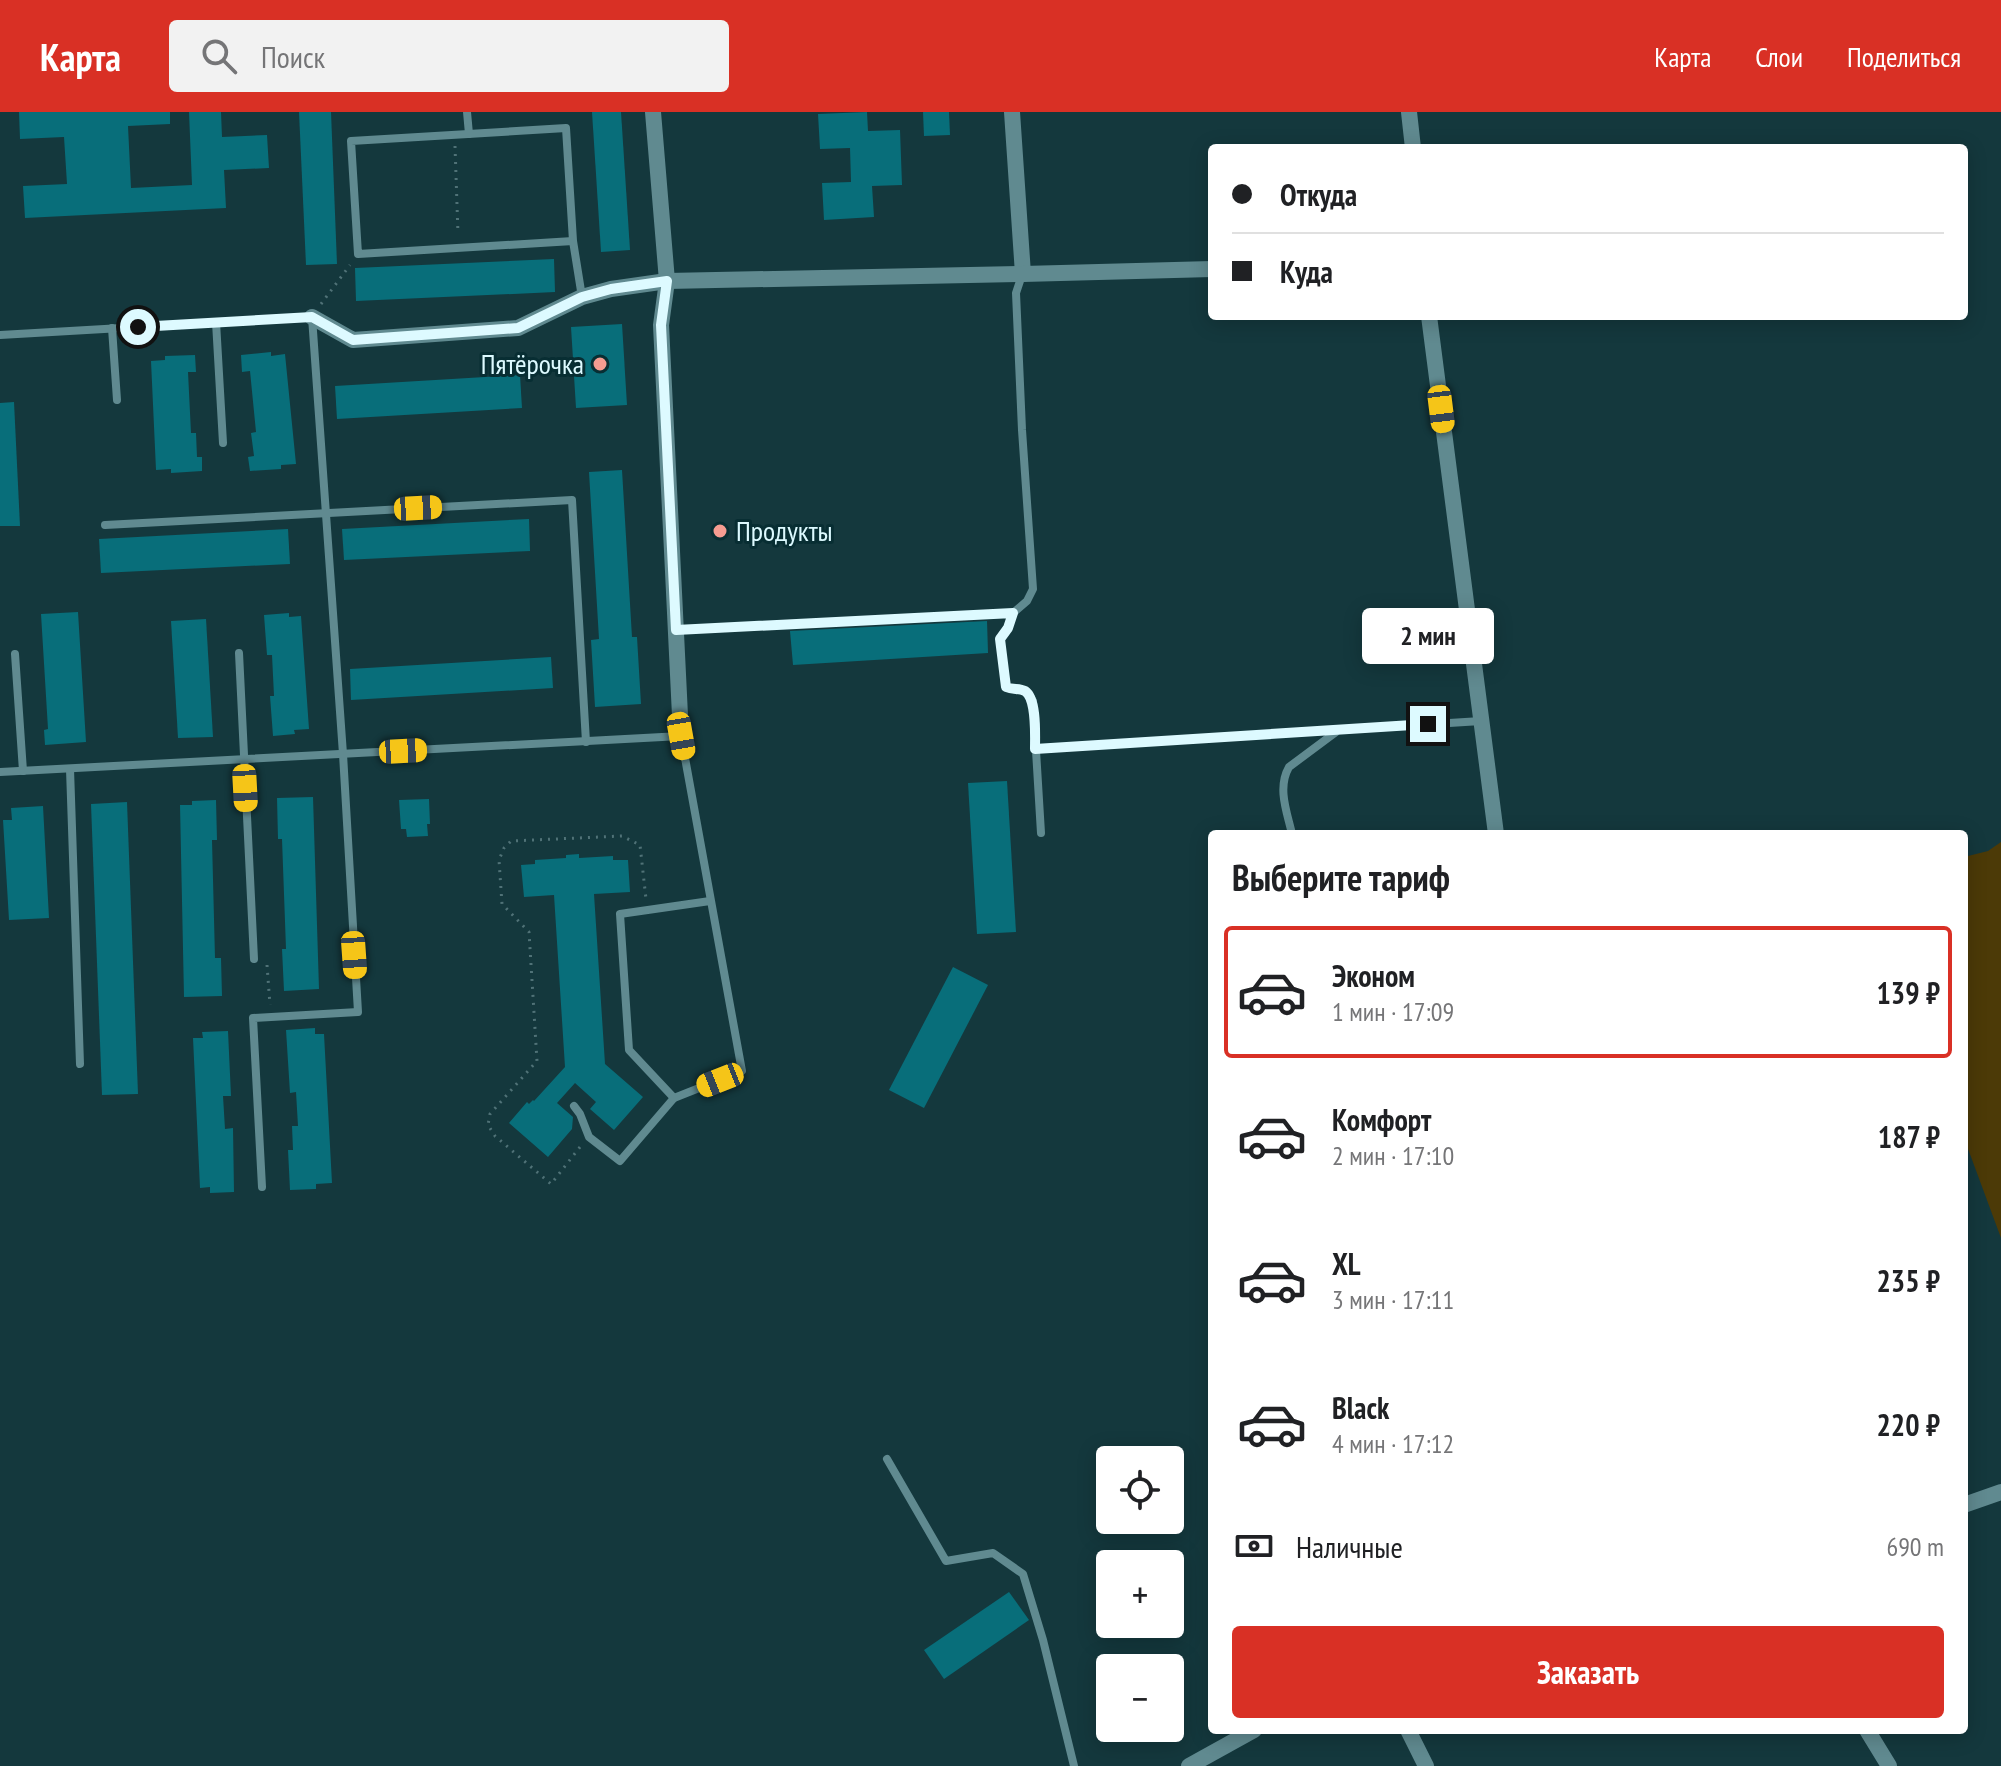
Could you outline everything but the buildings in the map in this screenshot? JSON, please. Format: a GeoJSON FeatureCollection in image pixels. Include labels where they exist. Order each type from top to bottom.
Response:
{"type":"FeatureCollection","features":[{"type":"Feature","properties":{"kind":"street"},"geometry":{"type":"LineString","coordinates":[[653,112],[667,281],[661,325],[681,736]]}},
{"type":"Feature","properties":{"kind":"street"},"geometry":{"type":"LineString","coordinates":[[1012,112],[1023,274]]}},
{"type":"Feature","properties":{"kind":"street"},"geometry":{"type":"LineString","coordinates":[[1409,112],[1413,144]]}},
{"type":"Feature","properties":{"kind":"street"},"geometry":{"type":"LineString","coordinates":[[312,317],[353,340],[518,328],[582,297],[611,289],[667,281],[1208,269]]}},
{"type":"Feature","properties":{"kind":"street"},"geometry":{"type":"LineString","coordinates":[[1430,320],[1495,830]]}},
{"type":"Feature","properties":{"kind":"street"},"geometry":{"type":"LineString","coordinates":[[1968,1504],[2001,1492]]}},
{"type":"Feature","properties":{"kind":"street"},"geometry":{"type":"LineString","coordinates":[[1189,1766],[1247,1734]]}},
{"type":"Feature","properties":{"kind":"street"},"geometry":{"type":"LineString","coordinates":[[1410,1734],[1426,1766]]}},
{"type":"Feature","properties":{"kind":"street"},"geometry":{"type":"LineString","coordinates":[[1869,1734],[1889,1766]]}},
{"type":"Feature","properties":{"kind":"lane"},"geometry":{"type":"LineString","coordinates":[[467,112],[469,134]]}},
{"type":"Feature","properties":{"kind":"lane"},"geometry":{"type":"LineString","coordinates":[[573,241],[358,254],[351,141],[566,128],[573,241],[582,297]]}},
{"type":"Feature","properties":{"kind":"lane"},"geometry":{"type":"LineString","coordinates":[[1023,274],[1016,293],[1033,589],[1027,601],[1013,613],[1000,639],[1006,687],[1028,693],[1033,701],[1041,833]]}},
{"type":"Feature","properties":{"kind":"lane"},"geometry":{"type":"LineString","coordinates":[[0,335],[312,317],[358,1012],[253,1018],[262,1187]]}},
{"type":"Feature","properties":{"kind":"lane"},"geometry":{"type":"LineString","coordinates":[[216,322],[223,443]]}},
{"type":"Feature","properties":{"kind":"lane"},"geometry":{"type":"LineString","coordinates":[[112,328],[117,400]]}},
{"type":"Feature","properties":{"kind":"lane"},"geometry":{"type":"LineString","coordinates":[[105,525],[572,500],[586,742]]}},
{"type":"Feature","properties":{"kind":"lane"},"geometry":{"type":"LineString","coordinates":[[676,630],[1013,613]]}},
{"type":"Feature","properties":{"kind":"lane"},"geometry":{"type":"LineString","coordinates":[[239,653],[254,959]]}},
{"type":"Feature","properties":{"kind":"lane"},"geometry":{"type":"LineString","coordinates":[[15,654],[23,771]]}},
{"type":"Feature","properties":{"kind":"lane"},"geometry":{"type":"LineString","coordinates":[[1035,749],[1481,721]]}},
{"type":"Feature","properties":{"kind":"lane"},"geometry":{"type":"LineString","coordinates":[[1291,830],[1283,792],[1289,767],[1341,730]]}},
{"type":"Feature","properties":{"kind":"lane"},"geometry":{"type":"LineString","coordinates":[[0,772],[681,736],[742,1071],[674,1098],[620,1161],[589,1137],[574,1106]]}},
{"type":"Feature","properties":{"kind":"lane"},"geometry":{"type":"LineString","coordinates":[[70,769],[80,1064]]}},
{"type":"Feature","properties":{"kind":"lane"},"geometry":{"type":"LineString","coordinates":[[674,1098],[629,1050],[620,914],[710,901]]}},
{"type":"Feature","properties":{"kind":"lane"},"geometry":{"type":"LineString","coordinates":[[887,1459],[946,1561],[993,1553],[1023,1574],[1074,1766]]}},
{"type":"Feature","properties":{"kind":"path"},"geometry":{"type":"LineString","coordinates":[[455,134],[458,248]]}},
{"type":"Feature","properties":{"kind":"path"},"geometry":{"type":"LineString","coordinates":[[312,317],[358,254]]}},
{"type":"Feature","properties":{"kind":"path"},"geometry":{"type":"LineString","coordinates":[[589,1137],[551,1184],[495,1136],[488,1125],[490,1114],[537,1061],[529,932],[502,904],[499,860],[511,841],[622,836],[640,845],[648,910]]}},
{"type":"Feature","properties":{"kind":"path"},"geometry":{"type":"LineString","coordinates":[[254,959],[266,963],[271,1017]]}},
{"type":"Feature","properties":{"kind":"shaded area"},"geometry":{"type":"Polygon","coordinates":[[[2001,842],[2001,1238],[1968,1149],[1968,856],[1988,851],[2001,842]]]}},
{"type":"Feature","properties":{"kind":"place","name":"Пятёрочка"},"geometry":{"type":"Point","coordinates":[600,364]}},
{"type":"Feature","properties":{"kind":"place","name":"Продукты"},"geometry":{"type":"Point","coordinates":[720,531]}},
{"type":"Feature","properties":{"kind":"route"},"geometry":{"type":"LineString","coordinates":[[138,327],[312,317],[353,340],[518,328],[582,297],[611,289],[667,281],[661,325],[676,630],[1013,613],[1000,639],[1004,679],[1006,687],[1028,693],[1033,701],[1035,749],[1428,724]]}}]}
